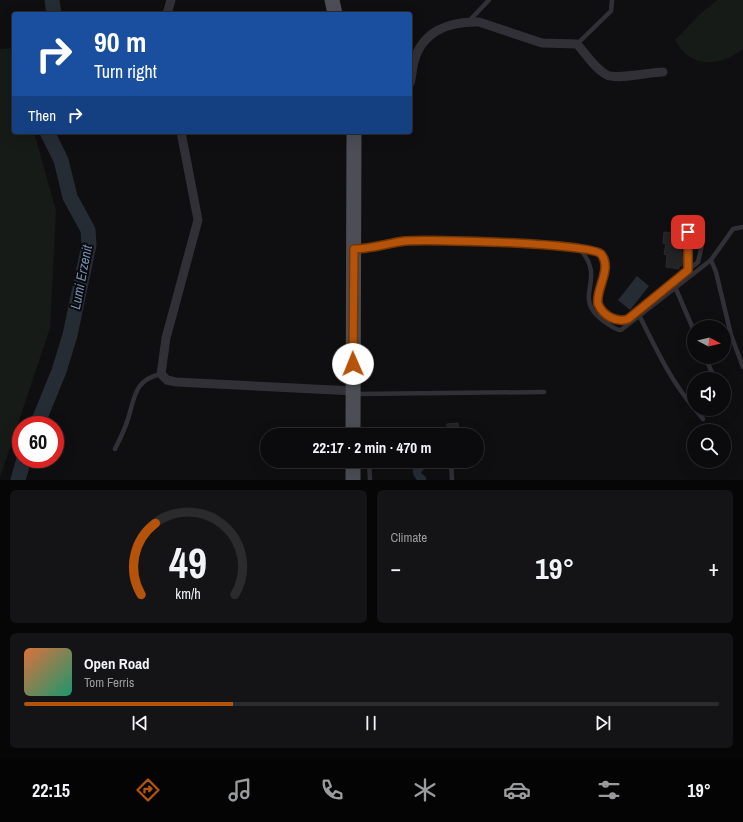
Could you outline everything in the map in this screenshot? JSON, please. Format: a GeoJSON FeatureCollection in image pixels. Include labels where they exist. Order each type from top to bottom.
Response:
{"type":"FeatureCollection","features":[{"type":"Feature","properties":{"kind":"main road"},"geometry":{"type":"LineString","coordinates":[[332,0],[335,12]]}},
{"type":"Feature","properties":{"kind":"main road"},"geometry":{"type":"LineString","coordinates":[[354,134],[354,428]]}},
{"type":"Feature","properties":{"kind":"main road"},"geometry":{"type":"LineString","coordinates":[[353,468],[353,480]]}},
{"type":"Feature","properties":{"kind":"street"},"geometry":{"type":"LineString","coordinates":[[168,12],[171,0]]}},
{"type":"Feature","properties":{"kind":"street"},"geometry":{"type":"LineString","coordinates":[[412,73],[414,63],[427,37],[445,26],[468,22],[479,22],[542,43],[577,44],[603,73],[615,78],[646,72],[663,72]]}},
{"type":"Feature","properties":{"kind":"street"},"geometry":{"type":"LineString","coordinates":[[181,134],[198,220],[166,338],[161,374],[167,380],[176,382],[354,392]]}},
{"type":"Feature","properties":{"kind":"lane"},"geometry":{"type":"LineString","coordinates":[[468,22],[490,0]]}},
{"type":"Feature","properties":{"kind":"lane"},"geometry":{"type":"LineString","coordinates":[[577,44],[611,11],[612,0]]}},
{"type":"Feature","properties":{"kind":"lane"},"geometry":{"type":"LineString","coordinates":[[354,249],[416,241],[552,245],[597,251],[602,255],[605,272],[598,304],[600,309],[616,320],[622,321],[628,319],[698,262],[702,245],[701,224]]}},
{"type":"Feature","properties":{"kind":"lane"},"geometry":{"type":"LineString","coordinates":[[579,248],[586,256],[591,269],[590,305],[595,314],[615,329],[621,330],[640,317],[711,260],[733,229],[743,227]]}},
{"type":"Feature","properties":{"kind":"lane"},"geometry":{"type":"LineString","coordinates":[[688,232],[688,270]]}},
{"type":"Feature","properties":{"kind":"lane"},"geometry":{"type":"LineString","coordinates":[[711,260],[716,272],[731,335],[743,367]]}},
{"type":"Feature","properties":{"kind":"lane"},"geometry":{"type":"LineString","coordinates":[[676,289],[689,320]]}},
{"type":"Feature","properties":{"kind":"lane"},"geometry":{"type":"LineString","coordinates":[[640,317],[665,367],[687,401]]}},
{"type":"Feature","properties":{"kind":"lane"},"geometry":{"type":"LineString","coordinates":[[115,449],[128,419],[137,390],[144,381],[152,376],[161,374]]}},
{"type":"Feature","properties":{"kind":"lane"},"geometry":{"type":"LineString","coordinates":[[354,392],[544,392]]}},
{"type":"Feature","properties":{"kind":"lane"},"geometry":{"type":"LineString","coordinates":[[700,416],[703,419]]}},
{"type":"Feature","properties":{"kind":"lane"},"geometry":{"type":"LineString","coordinates":[[369,468],[370,480]]}},
{"type":"Feature","properties":{"kind":"lane"},"geometry":{"type":"LineString","coordinates":[[451,468],[452,480]]}},
{"type":"Feature","properties":{"kind":"shaded area"},"geometry":{"type":"Polygon","coordinates":[[[717,0],[743,0],[743,49],[734,55],[715,62],[697,60],[689,56],[681,49],[675,40],[700,14],[717,0]]]}},
{"type":"Feature","properties":{"kind":"shaded area"},"geometry":{"type":"Polygon","coordinates":[[[12,48],[12,134],[35,134],[56,211],[50,328],[20,416],[12,416],[12,441],[0,477],[0,49],[12,48]]]}},
{"type":"Feature","properties":{"kind":"shaded area"},"geometry":{"type":"Polygon","coordinates":[[[637,276],[649,286],[630,310],[618,300],[637,276]]]}},
{"type":"Feature","properties":{"kind":"shaded area"},"geometry":{"type":"Polygon","coordinates":[[[424,468],[421,473],[426,477],[426,480],[417,480],[413,473],[413,469],[424,468]]]}},
{"type":"Feature","properties":{"kind":"building"},"geometry":{"type":"Polygon","coordinates":[[[664,232],[681,234],[679,244],[682,244],[681,251],[683,255],[682,266],[679,266],[679,269],[666,267],[667,255],[664,254],[666,244],[663,243],[664,232]]]}},
{"type":"Feature","properties":{"kind":"building"},"geometry":{"type":"Polygon","coordinates":[[[458,423],[458,428],[447,428],[447,424],[458,423]]]}},
{"type":"Feature","properties":{"kind":"waterway","name":"Lumi Erzenit"},"geometry":{"type":"LineString","coordinates":[[52,0],[54,12]]}},
{"type":"Feature","properties":{"kind":"waterway","name":"Lumi Erzenit"},"geometry":{"type":"LineString","coordinates":[[41,416],[59,371],[70,335],[89,245],[88,230],[70,197],[61,160],[48,134]]}},
{"type":"Feature","properties":{"kind":"waterway","name":"Lumi Erzenit"},"geometry":{"type":"LineString","coordinates":[[18,480],[21,468]]}},
{"type":"Feature","properties":{"kind":"route"},"geometry":{"type":"LineString","coordinates":[[353,364],[354,249],[365,249],[397,242],[416,241],[525,244],[559,246],[597,251],[602,255],[605,263],[605,272],[597,301],[598,304],[600,309],[616,320],[622,321],[628,319],[688,270],[688,232]]}}]}
